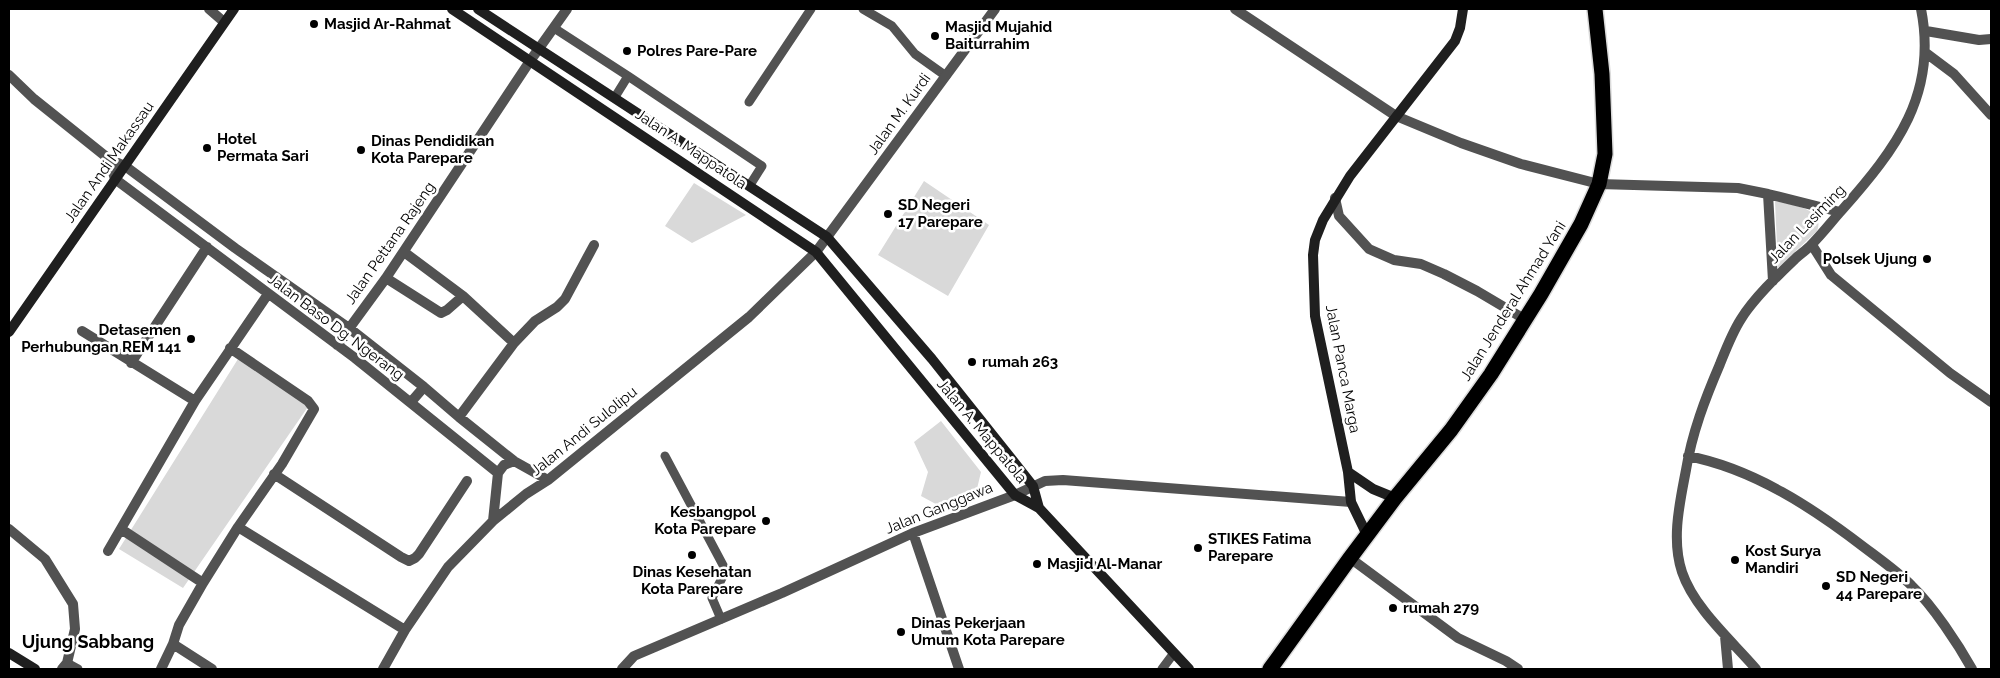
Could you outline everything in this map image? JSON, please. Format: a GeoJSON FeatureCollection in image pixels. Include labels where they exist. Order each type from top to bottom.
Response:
{"type":"FeatureCollection","features":[{"type":"Feature","properties":{"kind":"highway","name":"Jalan Jenderal Ahmad Yani"},"geometry":{"type":"LineString","coordinates":[[1270,669],[1367,535],[1451,430],[1491,374],[1526,320],[1581,224],[1599,184],[1605,154],[1602,74],[1595,9]]}},
{"type":"Feature","properties":{"kind":"street"},"geometry":{"type":"LineString","coordinates":[[210,9],[224,22]]}},
{"type":"Feature","properties":{"kind":"street","name":"Jalan Andi Makassau"},"geometry":{"type":"LineString","coordinates":[[9,332],[12,319],[125,166],[234,9]]}},
{"type":"Feature","properties":{"kind":"street","name":"Jalan A. Mappatola"},"geometry":{"type":"LineString","coordinates":[[452,9],[606,110],[816,252],[1015,494],[1039,508]]}},
{"type":"Feature","properties":{"kind":"street","name":"Jalan A. Mappatola"},"geometry":{"type":"LineString","coordinates":[[478,9],[827,237],[932,359],[1033,486],[1039,508]]}},
{"type":"Feature","properties":{"kind":"street","name":"Jalan Pettana Rajeng"},"geometry":{"type":"LineString","coordinates":[[337,345],[404,252],[530,61],[567,9]]}},
{"type":"Feature","properties":{"kind":"street","name":"Jalan M. Kurdi"},"geometry":{"type":"LineString","coordinates":[[827,237],[995,9]]}},
{"type":"Feature","properties":{"kind":"street"},"geometry":{"type":"LineString","coordinates":[[1235,9],[1396,116],[1521,164],[1599,184],[1738,188],[1840,212]]}},
{"type":"Feature","properties":{"kind":"street","name":"Jalan Panca Marga"},"geometry":{"type":"LineString","coordinates":[[1351,502],[1348,472],[1315,316],[1313,255],[1315,240],[1335,198],[1350,176],[1455,41],[1460,28],[1463,9]]}},
{"type":"Feature","properties":{"kind":"street","name":"Jalan Lasiming"},"geometry":{"type":"LineString","coordinates":[[1756,669],[1724,634],[1696,598],[1682,573],[1678,551],[1677,526],[1688,456],[1700,415],[1724,353],[1741,319],[1773,281],[1812,245],[1886,156],[1902,132],[1913,110],[1926,53],[1926,31],[1921,9]]}},
{"type":"Feature","properties":{"kind":"street"},"geometry":{"type":"LineString","coordinates":[[1926,31],[1979,40],[1991,38]]}},
{"type":"Feature","properties":{"kind":"street"},"geometry":{"type":"LineString","coordinates":[[1926,53],[1954,74],[1991,114]]}},
{"type":"Feature","properties":{"kind":"street","name":"Jalan Baso Dg. Ngerang"},"geometry":{"type":"LineString","coordinates":[[9,75],[34,99],[109,159],[125,166],[235,248],[349,328],[514,461],[548,480]]}},
{"type":"Feature","properties":{"kind":"street"},"geometry":{"type":"LineString","coordinates":[[606,110],[614,97]]}},
{"type":"Feature","properties":{"kind":"street"},"geometry":{"type":"LineString","coordinates":[[109,159],[115,179]]}},
{"type":"Feature","properties":{"kind":"street","name":"Jalan Baso Dg. Ngerang"},"geometry":{"type":"LineString","coordinates":[[115,179],[337,345],[498,473]]}},
{"type":"Feature","properties":{"kind":"street"},"geometry":{"type":"LineString","coordinates":[[739,201],[750,185]]}},
{"type":"Feature","properties":{"kind":"street"},"geometry":{"type":"LineString","coordinates":[[1768,194],[1773,281]]}},
{"type":"Feature","properties":{"kind":"street"},"geometry":{"type":"LineString","coordinates":[[1335,198],[1339,216],[1369,249],[1394,260],[1421,264],[1444,274],[1526,320]]}},
{"type":"Feature","properties":{"kind":"street","name":"Jalan Andi Sulolipu"},"geometry":{"type":"LineString","coordinates":[[383,669],[405,630],[448,567],[493,521],[548,480],[749,317],[816,252],[827,237]]}},
{"type":"Feature","properties":{"kind":"street"},"geometry":{"type":"LineString","coordinates":[[459,417],[514,344],[535,321],[557,307],[565,299],[594,245]]}},
{"type":"Feature","properties":{"kind":"street"},"geometry":{"type":"LineString","coordinates":[[1812,245],[1831,275],[1950,374],[1991,402]]}},
{"type":"Feature","properties":{"kind":"street"},"geometry":{"type":"LineString","coordinates":[[132,363],[207,247]]}},
{"type":"Feature","properties":{"kind":"street"},"geometry":{"type":"LineString","coordinates":[[226,262],[235,248]]}},
{"type":"Feature","properties":{"kind":"street"},"geometry":{"type":"LineString","coordinates":[[404,252],[463,296],[514,344]]}},
{"type":"Feature","properties":{"kind":"street"},"geometry":{"type":"LineString","coordinates":[[386,278],[441,313],[463,296]]}},
{"type":"Feature","properties":{"kind":"street"},"geometry":{"type":"LineString","coordinates":[[108,551],[195,401],[268,294]]}},
{"type":"Feature","properties":{"kind":"street"},"geometry":{"type":"LineString","coordinates":[[82,331],[195,401]]}},
{"type":"Feature","properties":{"kind":"street"},"geometry":{"type":"LineString","coordinates":[[161,669],[173,644],[178,625],[202,583],[274,474],[314,409],[308,401],[230,348]]}},
{"type":"Feature","properties":{"kind":"street"},"geometry":{"type":"LineString","coordinates":[[411,402],[424,387]]}},
{"type":"Feature","properties":{"kind":"street"},"geometry":{"type":"LineString","coordinates":[[1688,456],[1707,460],[1784,492],[1850,536],[1914,587],[1959,647],[1972,669]]}},
{"type":"Feature","properties":{"kind":"street"},"geometry":{"type":"LineString","coordinates":[[493,521],[498,473],[504,465],[514,461]]}},
{"type":"Feature","properties":{"kind":"street"},"geometry":{"type":"LineString","coordinates":[[1348,472],[1373,490],[1395,498]]}},
{"type":"Feature","properties":{"kind":"street"},"geometry":{"type":"LineString","coordinates":[[274,474],[409,561],[419,554],[467,480]]}},
{"type":"Feature","properties":{"kind":"street","name":"Jalan Ganggawa"},"geometry":{"type":"LineString","coordinates":[[622,669],[634,656],[913,533],[1044,481],[1063,480],[1351,502]]}},
{"type":"Feature","properties":{"kind":"street"},"geometry":{"type":"LineString","coordinates":[[1351,502],[1367,535]]}},
{"type":"Feature","properties":{"kind":"street"},"geometry":{"type":"LineString","coordinates":[[1039,508],[1189,669]]}},
{"type":"Feature","properties":{"kind":"street"},"geometry":{"type":"LineString","coordinates":[[238,527],[405,630]]}},
{"type":"Feature","properties":{"kind":"street"},"geometry":{"type":"LineString","coordinates":[[9,529],[45,559],[73,604],[75,629],[65,666]]}},
{"type":"Feature","properties":{"kind":"street"},"geometry":{"type":"LineString","coordinates":[[121,529],[202,583]]}},
{"type":"Feature","properties":{"kind":"street"},"geometry":{"type":"LineString","coordinates":[[913,533],[959,669]]}},
{"type":"Feature","properties":{"kind":"street"},"geometry":{"type":"LineString","coordinates":[[1350,558],[1458,638],[1506,661],[1518,669]]}},
{"type":"Feature","properties":{"kind":"street"},"geometry":{"type":"LineString","coordinates":[[1724,634],[1728,669]]}},
{"type":"Feature","properties":{"kind":"street"},"geometry":{"type":"LineString","coordinates":[[173,644],[212,669]]}},
{"type":"Feature","properties":{"kind":"street"},"geometry":{"type":"LineString","coordinates":[[9,653],[35,669]]}},
{"type":"Feature","properties":{"kind":"lane"},"geometry":{"type":"LineString","coordinates":[[749,102],[811,9]]}},
{"type":"Feature","properties":{"kind":"lane"},"geometry":{"type":"LineString","coordinates":[[863,9],[892,26],[915,54],[946,76]]}},
{"type":"Feature","properties":{"kind":"lane"},"geometry":{"type":"LineString","coordinates":[[554,28],[762,166],[750,185]]}},
{"type":"Feature","properties":{"kind":"lane"},"geometry":{"type":"LineString","coordinates":[[614,97],[628,76]]}},
{"type":"Feature","properties":{"kind":"lane"},"geometry":{"type":"LineString","coordinates":[[666,456],[724,567],[724,574],[712,598],[721,619]]}},
{"type":"Feature","properties":{"kind":"lane"},"geometry":{"type":"LineString","coordinates":[[1162,669],[1174,653]]}},
{"type":"Feature","properties":{"kind":"lane"},"geometry":{"type":"LineString","coordinates":[[65,666],[78,669]]}},
{"type":"Feature","properties":{"kind":"shaded area"},"geometry":{"type":"Polygon","coordinates":[[[924,181],[989,225],[948,296],[878,255],[924,181]]]}},
{"type":"Feature","properties":{"kind":"shaded area"},"geometry":{"type":"Polygon","coordinates":[[[694,183],[746,215],[692,243],[665,226],[694,183]]]}},
{"type":"Feature","properties":{"kind":"shaded area"},"geometry":{"type":"Polygon","coordinates":[[[1775,201],[1798,206],[1812,212],[1818,223],[1817,231],[1778,268],[1775,201]]]}},
{"type":"Feature","properties":{"kind":"shaded area"},"geometry":{"type":"Polygon","coordinates":[[[238,359],[312,401],[183,588],[119,549],[238,359]]]}},
{"type":"Feature","properties":{"kind":"shaded area"},"geometry":{"type":"Polygon","coordinates":[[[941,421],[981,472],[976,493],[945,509],[921,496],[928,472],[914,442],[941,421]]]}},
{"type":"Feature","properties":{"kind":"place","name":"Masjid Ar-Rahmat"},"geometry":{"type":"Point","coordinates":[314,24]}},
{"type":"Feature","properties":{"kind":"place","name":"Masjid Mujahid Baiturrahim"},"geometry":{"type":"Point","coordinates":[935,36]}},
{"type":"Feature","properties":{"kind":"place","name":"Polres Pare-Pare"},"geometry":{"type":"Point","coordinates":[627,51]}},
{"type":"Feature","properties":{"kind":"place","name":"Hotel Permata Sari"},"geometry":{"type":"Point","coordinates":[207,148]}},
{"type":"Feature","properties":{"kind":"place","name":"Dinas Pendidikan Kota Parepare"},"geometry":{"type":"Point","coordinates":[361,150]}},
{"type":"Feature","properties":{"kind":"place","name":"SD Negeri 17 Parepare"},"geometry":{"type":"Point","coordinates":[888,214]}},
{"type":"Feature","properties":{"kind":"place","name":"Polsek Ujung"},"geometry":{"type":"Point","coordinates":[1927,259]}},
{"type":"Feature","properties":{"kind":"place","name":"Detasemen Perhubungan REM 141"},"geometry":{"type":"Point","coordinates":[191,339]}},
{"type":"Feature","properties":{"kind":"place","name":"rumah 263"},"geometry":{"type":"Point","coordinates":[972,362]}},
{"type":"Feature","properties":{"kind":"place","name":"Kesbangpol Kota Parepare"},"geometry":{"type":"Point","coordinates":[766,521]}},
{"type":"Feature","properties":{"kind":"place","name":"STIKES Fatima Parepare"},"geometry":{"type":"Point","coordinates":[1198,548]}},
{"type":"Feature","properties":{"kind":"place","name":"Dinas Kesehatan Kota Parepare"},"geometry":{"type":"Point","coordinates":[692,555]}},
{"type":"Feature","properties":{"kind":"place","name":"Kost Surya Mandiri"},"geometry":{"type":"Point","coordinates":[1735,560]}},
{"type":"Feature","properties":{"kind":"place","name":"Masjid Al-Manar"},"geometry":{"type":"Point","coordinates":[1037,564]}},
{"type":"Feature","properties":{"kind":"place","name":"SD Negeri 44 Parepare"},"geometry":{"type":"Point","coordinates":[1826,586]}},
{"type":"Feature","properties":{"kind":"place","name":"rumah 279"},"geometry":{"type":"Point","coordinates":[1393,608]}},
{"type":"Feature","properties":{"kind":"place","name":"Dinas Pekerjaan Umum Kota Parepare"},"geometry":{"type":"Point","coordinates":[901,632]}},
{"type":"Feature","properties":{"kind":"district","name":"Ujung Sabbang"},"geometry":{"type":"Point","coordinates":[88,641]}}]}
